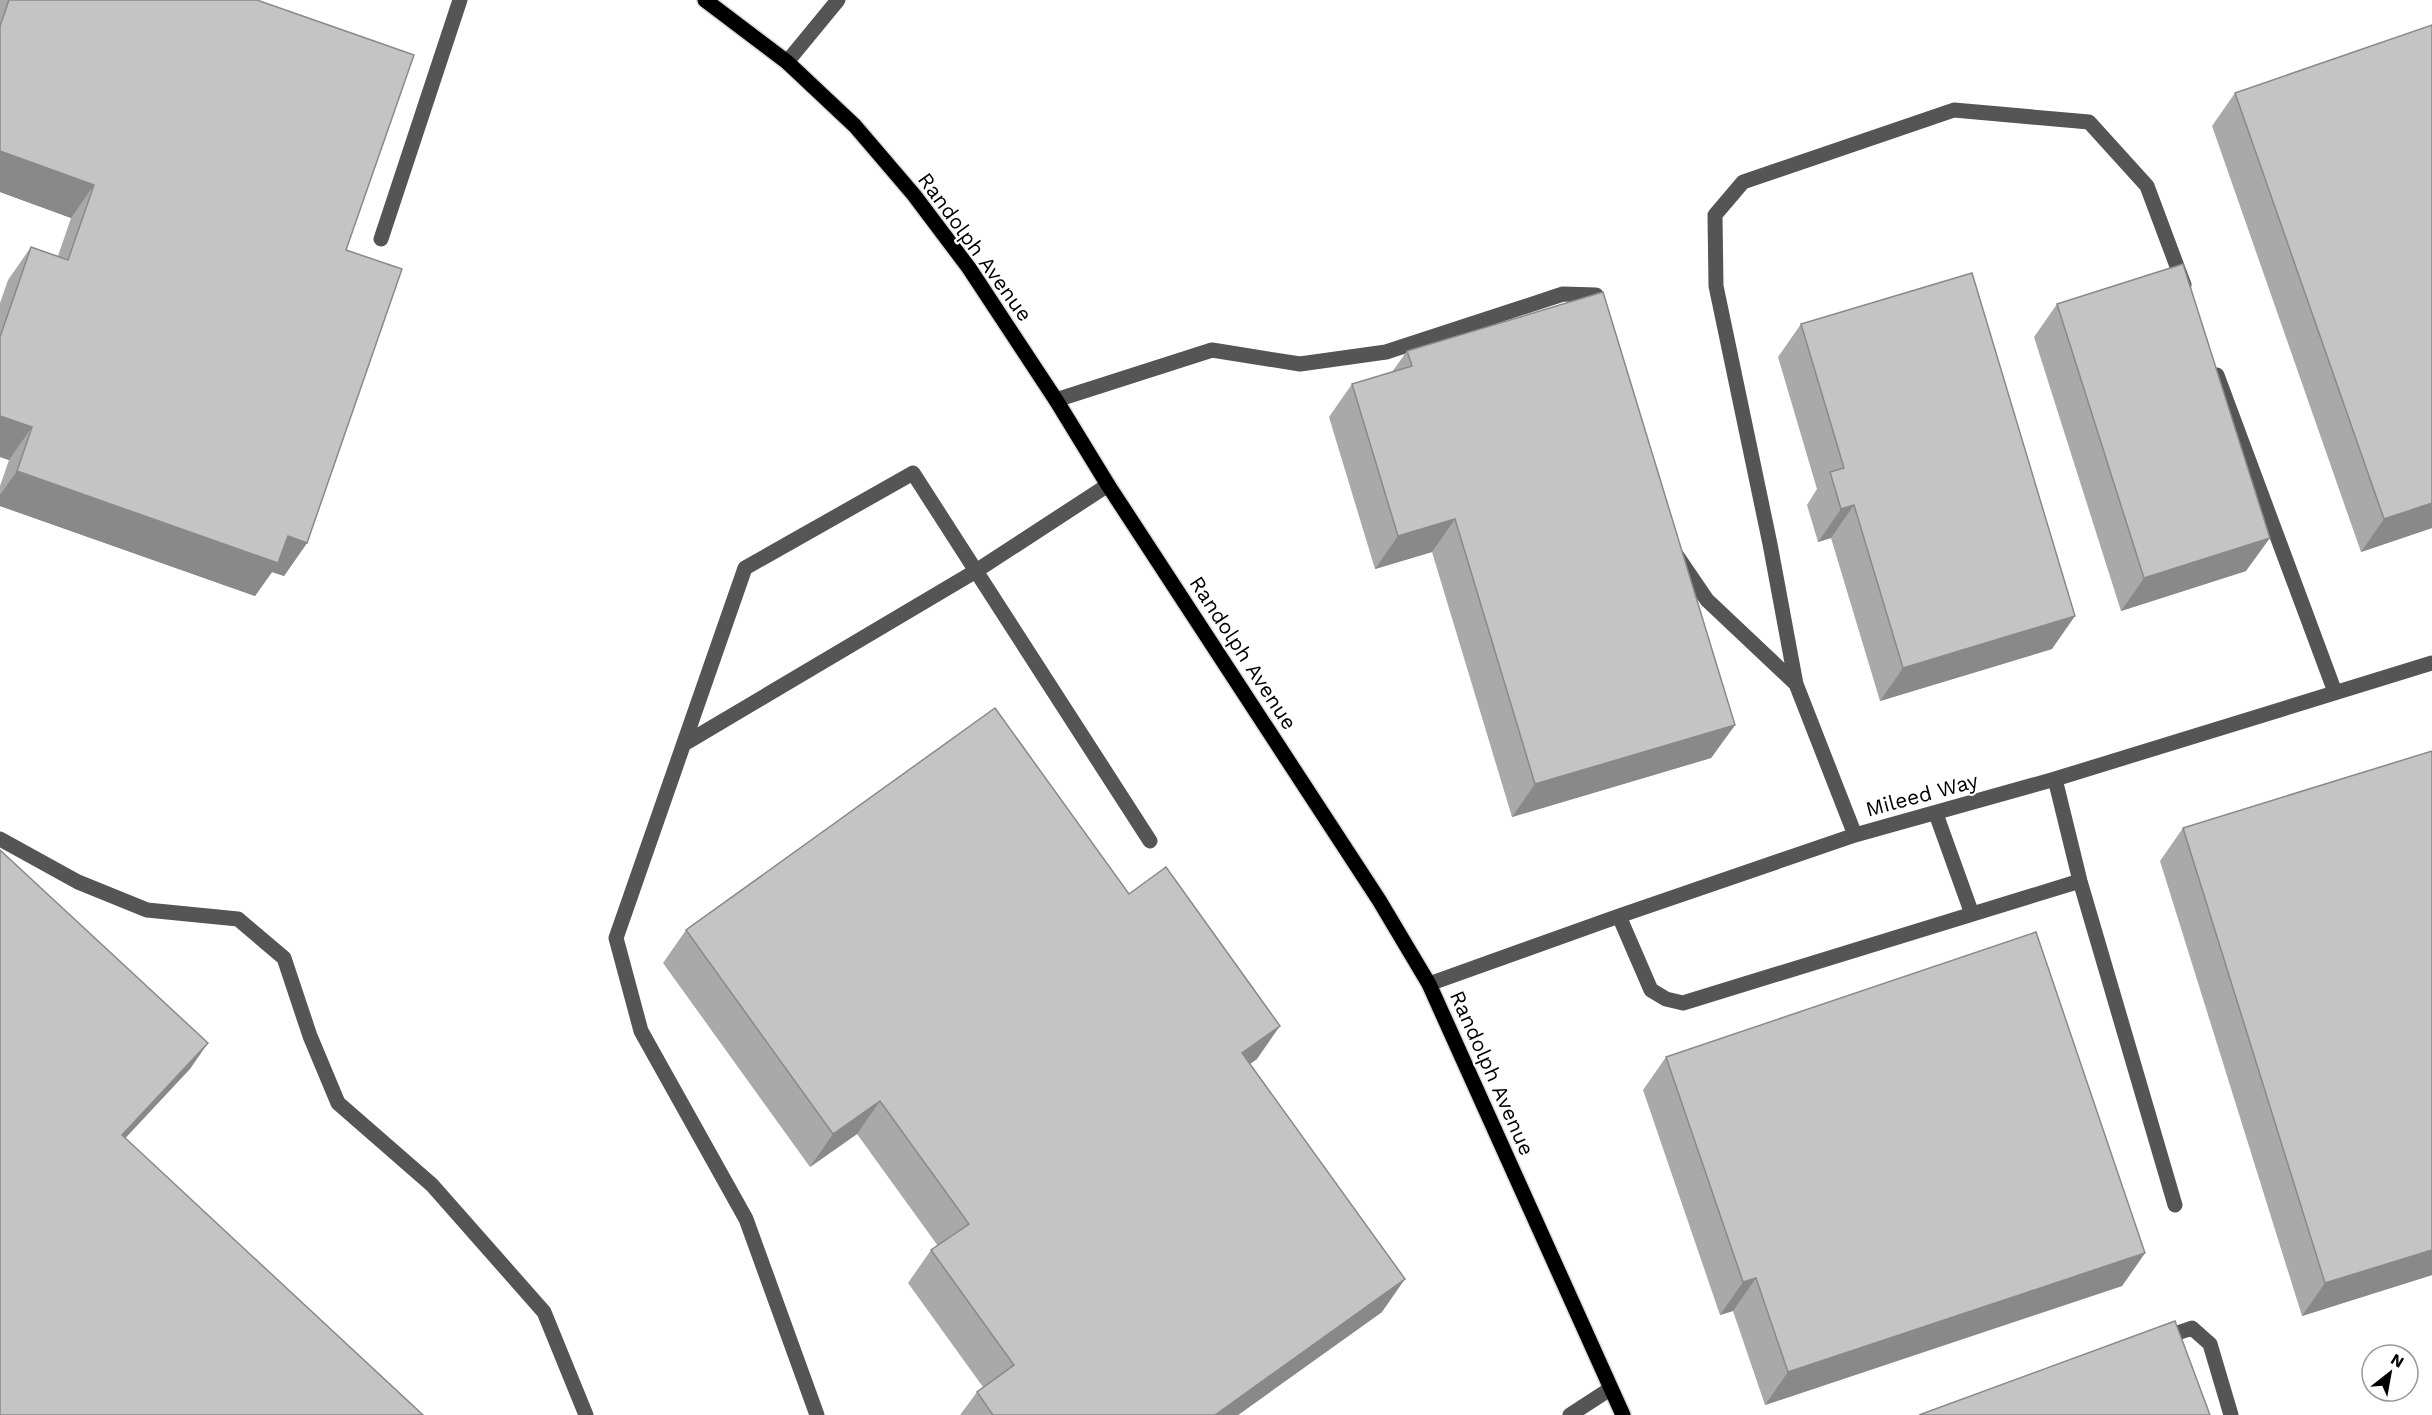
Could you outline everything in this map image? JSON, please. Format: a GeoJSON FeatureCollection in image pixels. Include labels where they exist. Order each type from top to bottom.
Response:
{"type":"FeatureCollection","features":[{"type":"Feature","properties":{"kind":"main road","name":"Randolph Avenue"},"geometry":{"type":"LineString","coordinates":[[705,0],[787,62],[855,126],[914,195],[969,268],[1056,400],[1108,485],[1379,900],[1429,984],[1623,1415]]}},
{"type":"Feature","properties":{"kind":"street"},"geometry":{"type":"LineString","coordinates":[[381,239],[460,0]]}},
{"type":"Feature","properties":{"kind":"street"},"geometry":{"type":"LineString","coordinates":[[787,62],[838,0]]}},
{"type":"Feature","properties":{"kind":"street"},"geometry":{"type":"LineString","coordinates":[[1855,835],[1796,684],[1770,543],[1716,286],[1715,215],[1743,182],[1953,110],[2089,122],[2147,186],[2189,299]]}},
{"type":"Feature","properties":{"kind":"street"},"geometry":{"type":"LineString","coordinates":[[1056,400],[1212,350],[1300,364],[1386,352],[1563,294],[1596,295],[1607,329]]}},
{"type":"Feature","properties":{"kind":"street"},"geometry":{"type":"LineString","coordinates":[[2214,366],[2335,692]]}},
{"type":"Feature","properties":{"kind":"street"},"geometry":{"type":"LineString","coordinates":[[817,1415],[746,1218],[641,1031],[616,938],[746,568],[913,473],[1150,841]]}},
{"type":"Feature","properties":{"kind":"street"},"geometry":{"type":"LineString","coordinates":[[684,744],[976,571],[1108,485]]}},
{"type":"Feature","properties":{"kind":"street"},"geometry":{"type":"LineString","coordinates":[[1671,547],[1707,600],[1796,684]]}},
{"type":"Feature","properties":{"kind":"street","name":"Mileed Way"},"geometry":{"type":"LineString","coordinates":[[1429,984],[1619,915],[1855,835],[2055,779],[2432,663]]}},
{"type":"Feature","properties":{"kind":"street"},"geometry":{"type":"LineString","coordinates":[[2055,779],[2080,881],[2175,1205]]}},
{"type":"Feature","properties":{"kind":"street"},"geometry":{"type":"LineString","coordinates":[[1936,814],[1972,914]]}},
{"type":"Feature","properties":{"kind":"street"},"geometry":{"type":"LineString","coordinates":[[0,839],[78,882],[147,910],[238,919],[284,958],[310,1036],[338,1103],[432,1185],[544,1312],[586,1415]]}},
{"type":"Feature","properties":{"kind":"street"},"geometry":{"type":"LineString","coordinates":[[1619,915],[1651,990],[1666,999],[1683,1003],[2080,881]]}},
{"type":"Feature","properties":{"kind":"street"},"geometry":{"type":"LineString","coordinates":[[2147,1343],[2192,1328],[2210,1344],[2231,1415]]}},
{"type":"Feature","properties":{"kind":"street"},"geometry":{"type":"LineString","coordinates":[[1570,1415],[1610,1389]]}},
{"type":"Feature","properties":{"kind":"building"},"geometry":{"type":"Polygon","coordinates":[[[9,0],[257,0],[414,55],[346,250],[402,269],[307,543],[288,536],[278,563],[17,471],[32,427],[0,416],[0,337],[31,247],[68,260],[94,185],[0,151],[0,26],[9,0]]]}},
{"type":"Feature","properties":{"kind":"building"},"geometry":{"type":"Polygon","coordinates":[[[2432,25],[2432,503],[2384,519],[2235,93],[2432,25]]]}},
{"type":"Feature","properties":{"kind":"building"},"geometry":{"type":"Polygon","coordinates":[[[2183,264],[2270,538],[2144,578],[2057,304],[2183,264]]]}},
{"type":"Feature","properties":{"kind":"building"},"geometry":{"type":"Polygon","coordinates":[[[1972,273],[2075,616],[1903,668],[1854,505],[1841,509],[1830,472],[1844,468],[1801,324],[1972,273]]]}},
{"type":"Feature","properties":{"kind":"building"},"geometry":{"type":"Polygon","coordinates":[[[1603,292],[1735,725],[1535,784],[1455,519],[1398,536],[1352,384],[1412,366],[1407,351],[1603,292]]]}},
{"type":"Feature","properties":{"kind":"building"},"geometry":{"type":"Polygon","coordinates":[[[995,708],[1129,894],[1166,867],[1280,1026],[1242,1053],[1405,1279],[1215,1415],[993,1415],[977,1392],[1014,1365],[931,1250],[969,1224],[880,1101],[833,1134],[686,930],[995,708]]]}},
{"type":"Feature","properties":{"kind":"building"},"geometry":{"type":"Polygon","coordinates":[[[2432,751],[2432,1250],[2325,1283],[2183,828],[2432,751]]]}},
{"type":"Feature","properties":{"kind":"building"},"geometry":{"type":"Polygon","coordinates":[[[0,850],[208,1043],[122,1135],[423,1415],[0,1415],[0,850]]]}},
{"type":"Feature","properties":{"kind":"building"},"geometry":{"type":"Polygon","coordinates":[[[2036,932],[2145,1253],[1788,1372],[1756,1278],[1743,1282],[1666,1057],[2036,932]]]}},
{"type":"Feature","properties":{"kind":"building"},"geometry":{"type":"Polygon","coordinates":[[[2175,1321],[2210,1415],[1919,1415],[2175,1321]]]}}]}
